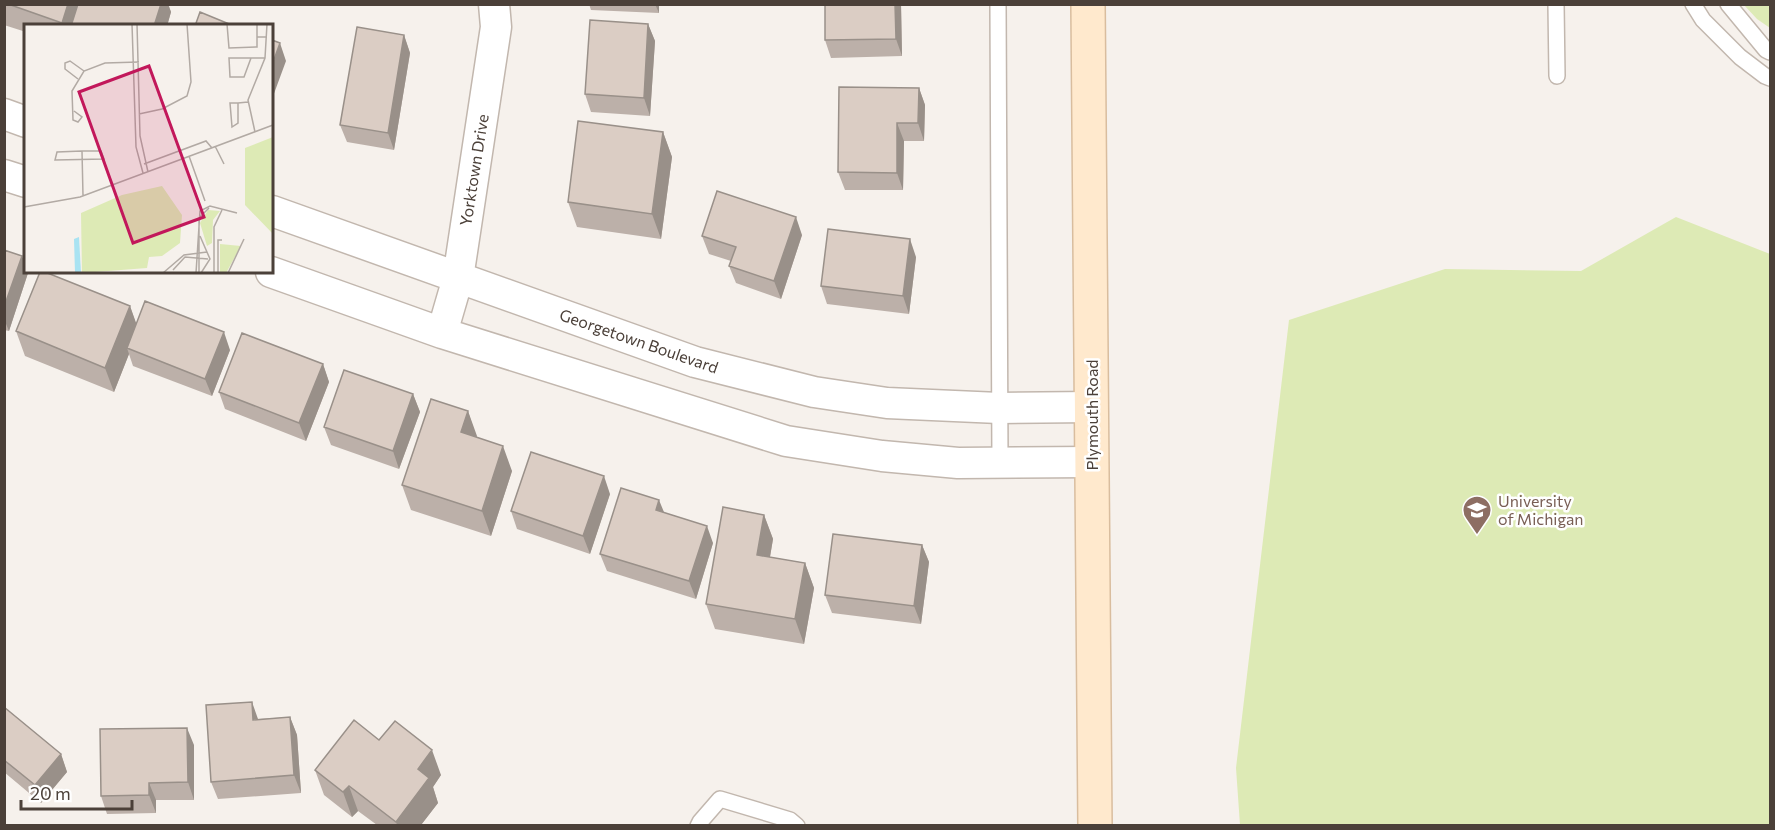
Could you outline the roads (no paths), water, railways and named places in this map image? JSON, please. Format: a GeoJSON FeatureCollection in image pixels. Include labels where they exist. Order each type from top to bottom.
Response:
{"type":"FeatureCollection","features":[{"type":"Feature","properties":{"kind":"main road","name":"Plymouth Road"},"geometry":{"type":"LineString","coordinates":[[1088,4],[1095,825]]}},
{"type":"Feature","properties":{"kind":"street","name":"Yorktown Drive"},"geometry":{"type":"LineString","coordinates":[[442,333],[458,278],[496,27],[494,4]]}},
{"type":"Feature","properties":{"kind":"street"},"geometry":{"type":"LineString","coordinates":[[4,114],[24,121]]}},
{"type":"Feature","properties":{"kind":"street"},"geometry":{"type":"LineString","coordinates":[[4,175],[24,181]]}},
{"type":"Feature","properties":{"kind":"street","name":"Georgetown Boulevard"},"geometry":{"type":"LineString","coordinates":[[273,211],[694,362],[814,392],[887,403],[999,408],[1092,407]]}},
{"type":"Feature","properties":{"kind":"street"},"geometry":{"type":"LineString","coordinates":[[273,273],[442,333],[786,441],[882,456],[958,463],[1092,462]]}},
{"type":"Feature","properties":{"kind":"lane"},"geometry":{"type":"LineString","coordinates":[[998,4],[1000,463]]}},
{"type":"Feature","properties":{"kind":"lane"},"geometry":{"type":"LineString","coordinates":[[1556,4],[1557,76]]}},
{"type":"Feature","properties":{"kind":"lane"},"geometry":{"type":"LineString","coordinates":[[1694,4],[1703,20],[1740,57],[1770,78]]}},
{"type":"Feature","properties":{"kind":"lane"},"geometry":{"type":"LineString","coordinates":[[1728,4],[1770,52]]}},
{"type":"Feature","properties":{"kind":"lane"},"geometry":{"type":"LineString","coordinates":[[698,825],[720,799],[790,820],[797,825]]}},
{"type":"Feature","properties":{"kind":"place","name":"University of Michigan"},"geometry":{"type":"Point","coordinates":[1477,536]}}]}
